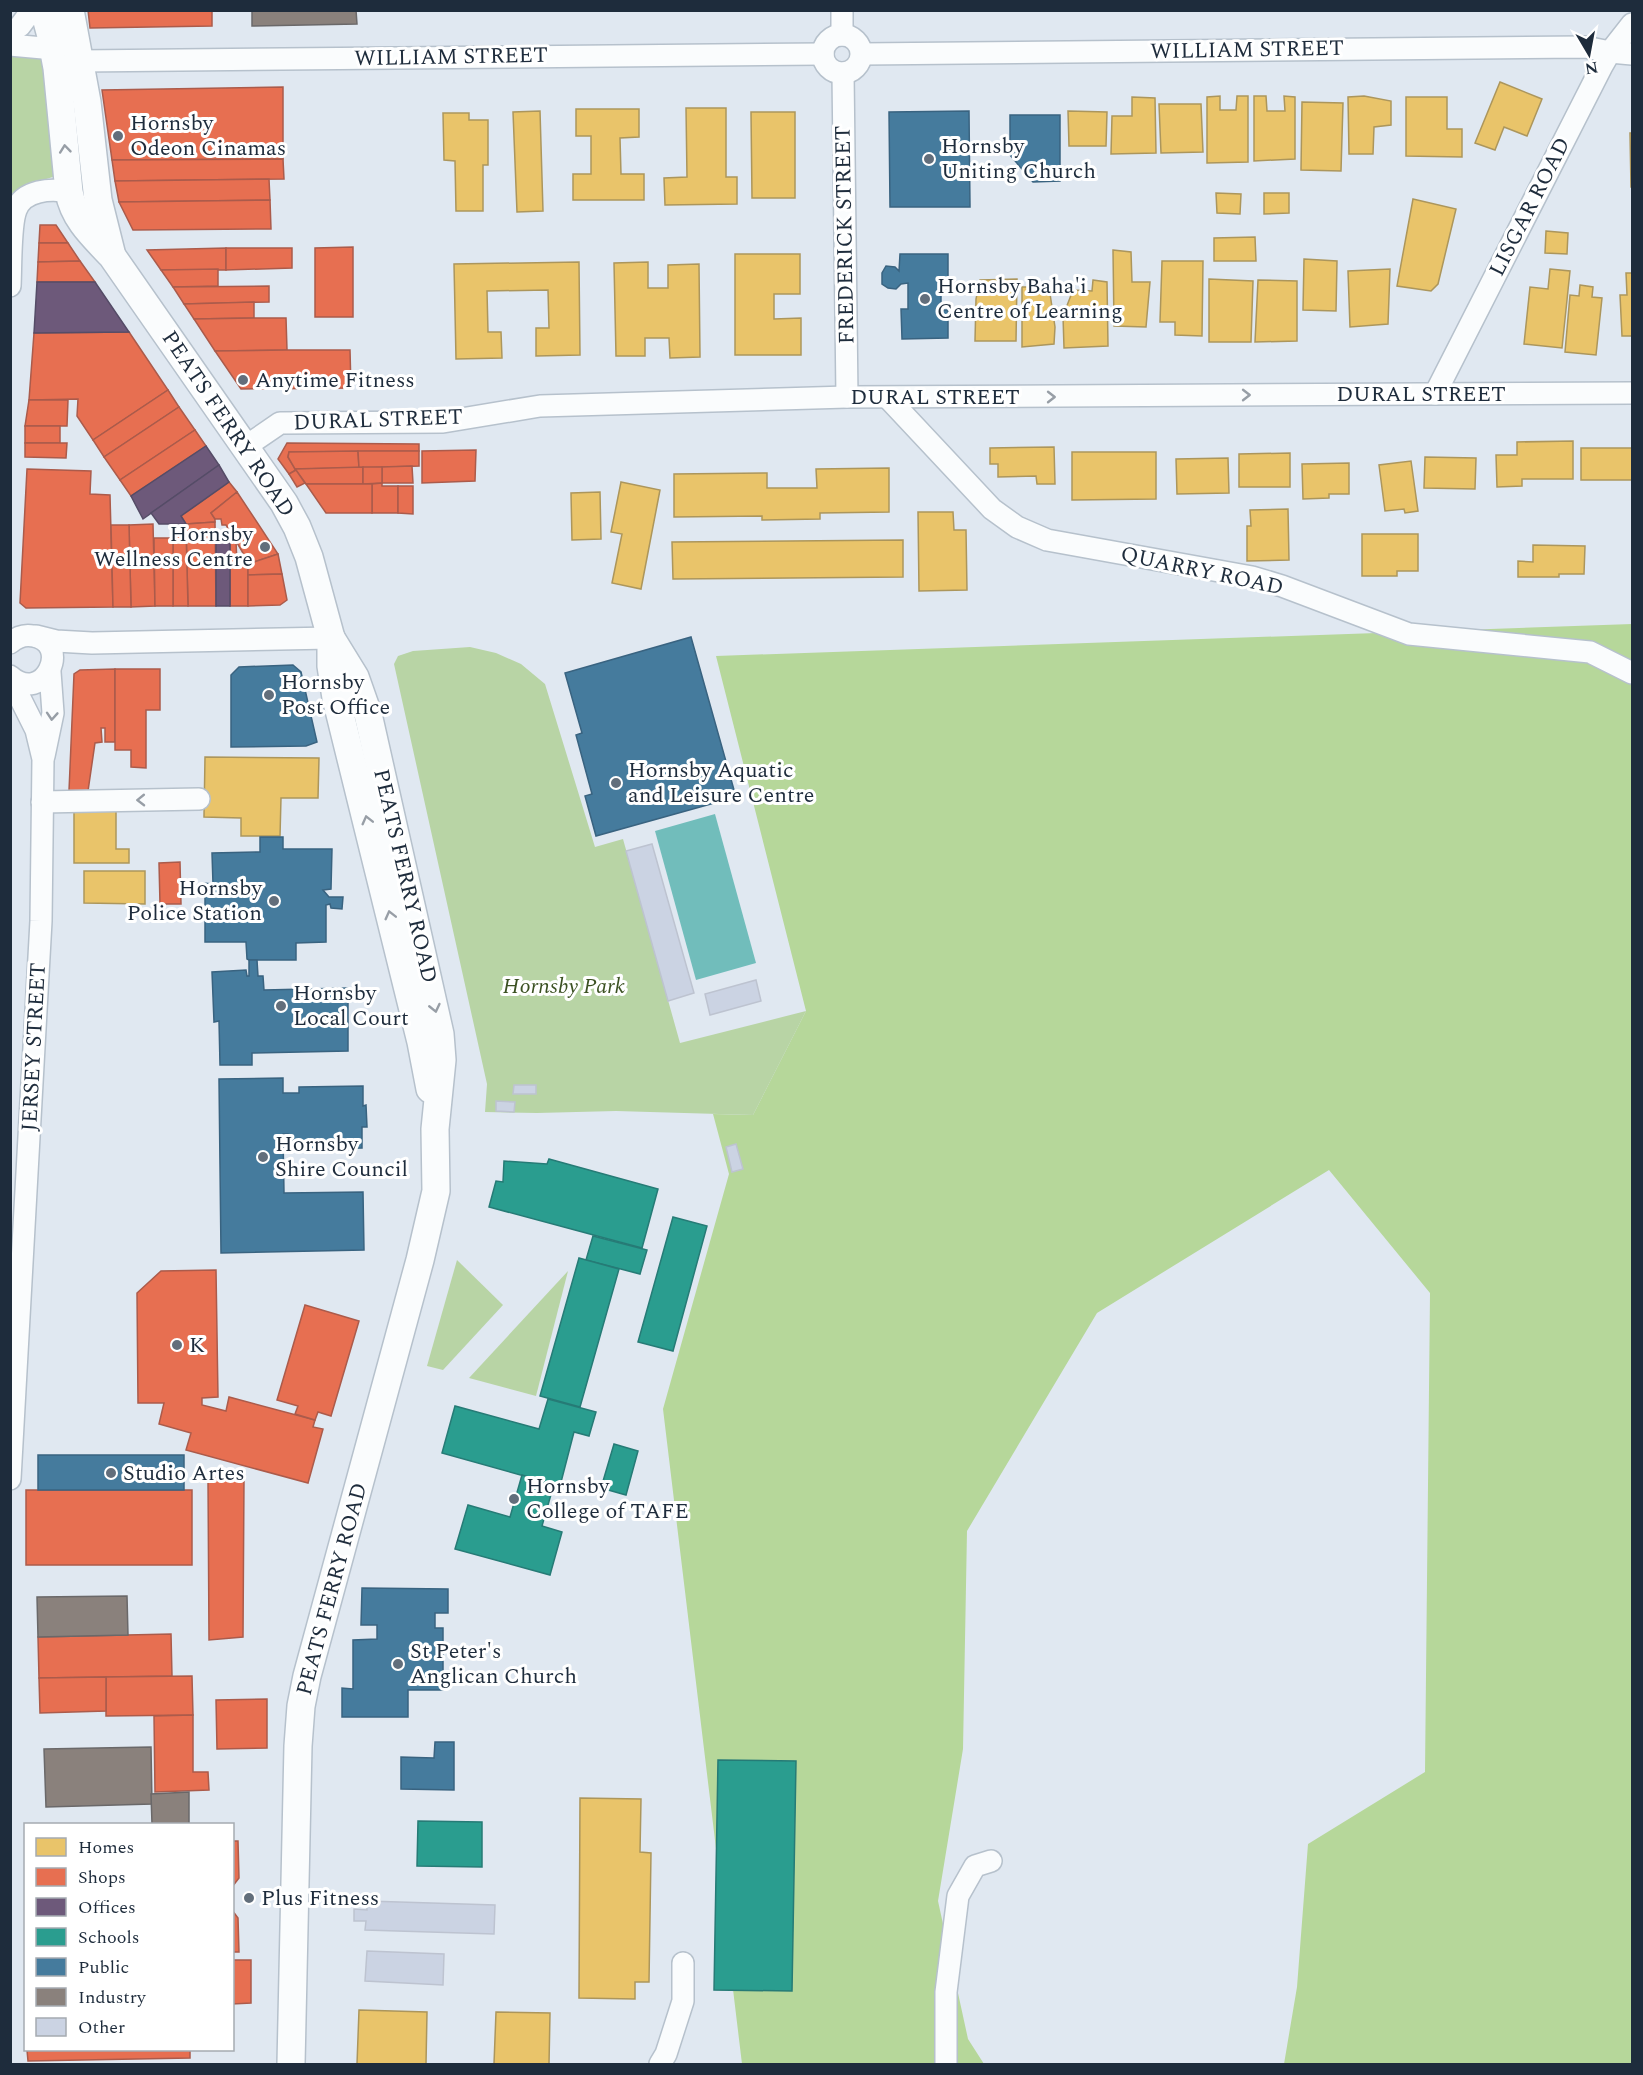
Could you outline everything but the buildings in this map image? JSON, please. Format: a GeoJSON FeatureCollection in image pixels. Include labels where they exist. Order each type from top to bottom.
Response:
{"type":"FeatureCollection","features":[{"type":"Feature","properties":{"kind":"main road","name":"PEATS FERRY ROAD"},"geometry":{"type":"LineString","coordinates":[[54,29],[88,112],[98,200],[112,256]]}},
{"type":"Feature","properties":{"kind":"main road","name":"PEATS FERRY ROAD"},"geometry":{"type":"LineString","coordinates":[[54,29],[69,192],[73,207],[79,219],[112,256],[284,503],[309,557],[331,638],[331,666],[336,698],[418,1031],[436,1122],[436,1191],[420,1260],[302,1700],[298,1746],[291,2064]]}},
{"type":"Feature","properties":{"kind":"main road"},"geometry":{"type":"LineString","coordinates":[[69,192],[78,189],[84,180],[83,139],[88,112]]}},
{"type":"Feature","properties":{"kind":"street"},"geometry":{"type":"LineString","coordinates":[[842,10],[842,35]]}},
{"type":"Feature","properties":{"kind":"street","name":"LISGAR ROAD"},"geometry":{"type":"LineString","coordinates":[[1435,394],[1610,52],[1632,24]]}},
{"type":"Feature","properties":{"kind":"street"},"geometry":{"type":"LineString","coordinates":[[10,33],[20,26],[54,29]]}},
{"type":"Feature","properties":{"kind":"street","name":"WILLIAM STREET"},"geometry":{"type":"LineString","coordinates":[[10,45],[54,29],[823,54]]}},
{"type":"Feature","properties":{"kind":"street"},"geometry":{"type":"LineString","coordinates":[[842,35],[856,40],[862,54],[856,68],[843,73],[829,68],[823,54],[824,47],[829,40],[842,35]]}},
{"type":"Feature","properties":{"kind":"street","name":"WILLIAM STREET"},"geometry":{"type":"LineString","coordinates":[[862,54],[1585,47],[1632,54]]}},
{"type":"Feature","properties":{"kind":"street","name":"FREDERICK STREET"},"geometry":{"type":"LineString","coordinates":[[843,73],[847,397]]}},
{"type":"Feature","properties":{"kind":"street"},"geometry":{"type":"LineString","coordinates":[[10,286],[16,208],[36,192],[51,190],[69,192]]}},
{"type":"Feature","properties":{"kind":"street","name":"DURAL STREET"},"geometry":{"type":"LineString","coordinates":[[245,447],[280,423],[443,422],[540,406],[847,397],[1632,393]]}},
{"type":"Feature","properties":{"kind":"street","name":"QUARRY ROAD"},"geometry":{"type":"LineString","coordinates":[[888,398],[992,509],[1017,528],[1047,540],[1252,577],[1409,634],[1590,652],[1632,673]]}},
{"type":"Feature","properties":{"kind":"street"},"geometry":{"type":"LineString","coordinates":[[22,636],[92,643],[331,638]]}},
{"type":"Feature","properties":{"kind":"street","name":"JERSEY STREET"},"geometry":{"type":"LineString","coordinates":[[10,1479],[41,921],[43,759],[53,713],[50,647],[41,639],[22,636]]}},
{"type":"Feature","properties":{"kind":"street"},"geometry":{"type":"LineString","coordinates":[[10,677],[20,682],[34,684],[40,681],[62,655],[74,647],[92,643]]}},
{"type":"Feature","properties":{"kind":"street","name":"JERSEY STREET"},"geometry":{"type":"LineString","coordinates":[[10,677],[36,730],[43,759]]}},
{"type":"Feature","properties":{"kind":"street"},"geometry":{"type":"LineString","coordinates":[[42,802],[200,799]]}},
{"type":"Feature","properties":{"kind":"street"},"geometry":{"type":"LineString","coordinates":[[946,2064],[946,1992],[958,1896],[975,1866],[991,1860]]}},
{"type":"Feature","properties":{"kind":"street"},"geometry":{"type":"LineString","coordinates":[[660,2064],[666,2054],[683,2001],[683,1963]]}},
{"type":"Feature","properties":{"kind":"green space"},"geometry":{"type":"Polygon","coordinates":[[[11,56],[46,58],[56,175],[26,184],[11,198],[11,56]]]}},
{"type":"Feature","properties":{"kind":"green space","name":"Hornsby Park"},"geometry":{"type":"Polygon","coordinates":[[[470,647],[496,653],[521,664],[545,684],[595,847],[623,839],[680,1043],[806,1011],[753,1115],[616,1111],[485,1112],[487,1084],[394,664],[398,656],[413,651],[470,647]]]}},
{"type":"Feature","properties":{"kind":"green space"},"geometry":{"type":"Polygon","coordinates":[[[457,1260],[503,1305],[443,1370],[427,1366],[457,1260]]]}},
{"type":"Feature","properties":{"kind":"green space"},"geometry":{"type":"Polygon","coordinates":[[[568,1271],[536,1396],[469,1378],[568,1271]]]}},
{"type":"Feature","properties":{"kind":"shaded area"},"geometry":{"type":"Polygon","coordinates":[[[1632,624],[1632,2064],[1284,2064],[1297,1987],[1308,1844],[1425,1772],[1430,1293],[1329,1170],[1097,1313],[967,1531],[963,1749],[938,1901],[968,2039],[984,2064],[742,2064],[663,1409],[729,1174],[713,1114],[753,1115],[806,1011],[716,656],[1632,624]]]}},
{"type":"Feature","properties":{"kind":"shaded area"},"geometry":{"type":"Polygon","coordinates":[[[715,814],[756,963],[696,980],[655,831],[715,814]]]}},
{"type":"Feature","properties":{"kind":"place","name":"Hornsby Odeon Cinamas"},"geometry":{"type":"Point","coordinates":[118,136]}},
{"type":"Feature","properties":{"kind":"place","name":"Hornsby Uniting Church"},"geometry":{"type":"Point","coordinates":[929,159]}},
{"type":"Feature","properties":{"kind":"place","name":"Hornsby Baha'i Centre of Learning"},"geometry":{"type":"Point","coordinates":[925,299]}},
{"type":"Feature","properties":{"kind":"place","name":"Anytime Fitness"},"geometry":{"type":"Point","coordinates":[243,380]}},
{"type":"Feature","properties":{"kind":"place","name":"Hornsby Wellness Centre"},"geometry":{"type":"Point","coordinates":[265,547]}},
{"type":"Feature","properties":{"kind":"place","name":"Hornsby Post Office"},"geometry":{"type":"Point","coordinates":[269,695]}},
{"type":"Feature","properties":{"kind":"place","name":"Hornsby Aquatic and Leisure Centre"},"geometry":{"type":"Point","coordinates":[616,783]}},
{"type":"Feature","properties":{"kind":"place","name":"Hornsby Police Station"},"geometry":{"type":"Point","coordinates":[274,901]}},
{"type":"Feature","properties":{"kind":"place","name":"Hornsby Local Court"},"geometry":{"type":"Point","coordinates":[281,1006]}},
{"type":"Feature","properties":{"kind":"place","name":"Hornsby Shire Council"},"geometry":{"type":"Point","coordinates":[263,1157]}},
{"type":"Feature","properties":{"kind":"place","name":"K"},"geometry":{"type":"Point","coordinates":[177,1345]}},
{"type":"Feature","properties":{"kind":"place","name":"Studio Artes"},"geometry":{"type":"Point","coordinates":[111,1473]}},
{"type":"Feature","properties":{"kind":"place","name":"Hornsby College of TAFE"},"geometry":{"type":"Point","coordinates":[514,1499]}},
{"type":"Feature","properties":{"kind":"place","name":"St Peter's Anglican Church"},"geometry":{"type":"Point","coordinates":[398,1664]}},
{"type":"Feature","properties":{"kind":"place","name":"Plus Fitness"},"geometry":{"type":"Point","coordinates":[249,1898]}}]}
